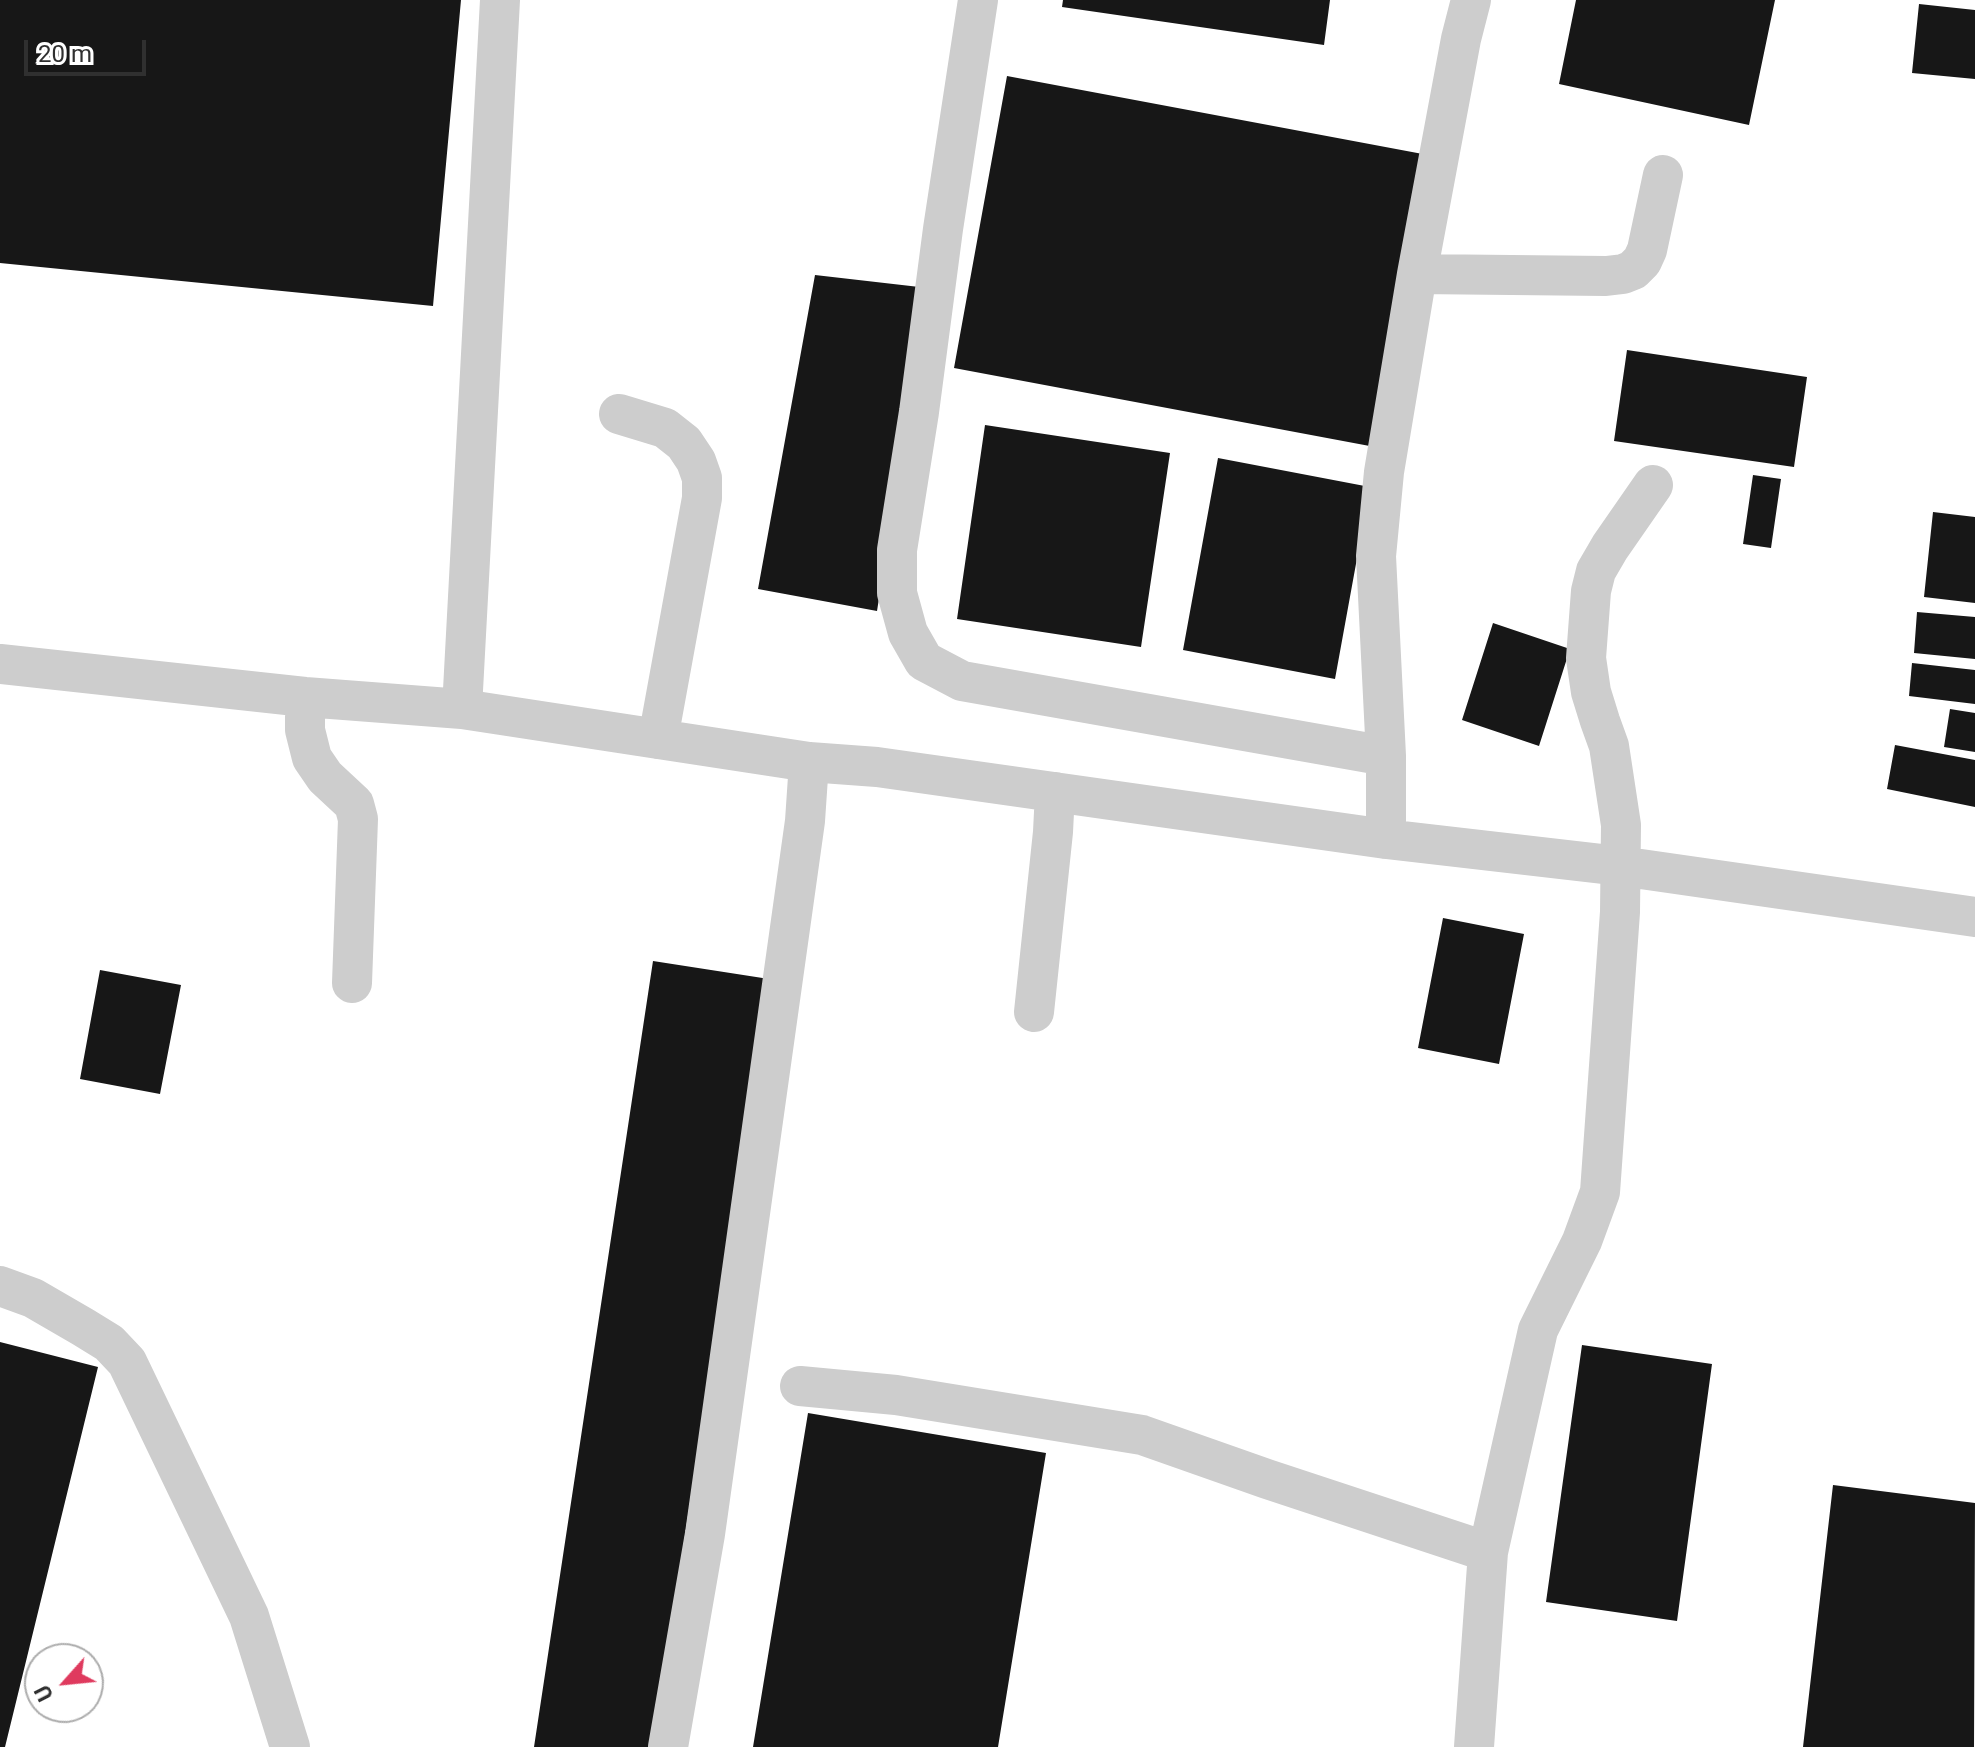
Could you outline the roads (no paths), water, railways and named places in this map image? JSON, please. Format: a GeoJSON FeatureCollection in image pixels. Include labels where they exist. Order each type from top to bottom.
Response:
{"type":"FeatureCollection","features":[{"type":"Feature","properties":{"kind":"street"},"geometry":{"type":"LineString","coordinates":[[462,709],[500,0]]}},
{"type":"Feature","properties":{"kind":"street"},"geometry":{"type":"LineString","coordinates":[[978,0],[897,550],[897,593],[908,633],[924,661],[962,681],[1386,756]]}},
{"type":"Feature","properties":{"kind":"street"},"geometry":{"type":"LineString","coordinates":[[1386,839],[1386,756],[1376,556],[1384,472],[1417,274],[1471,0]]}},
{"type":"Feature","properties":{"kind":"street"},"geometry":{"type":"LineString","coordinates":[[1417,274],[1606,276],[1633,270],[1647,250],[1663,175]]}},
{"type":"Feature","properties":{"kind":"street"},"geometry":{"type":"LineString","coordinates":[[619,414],[665,428],[684,443],[696,461],[702,478],[702,498],[658,739]]}},
{"type":"Feature","properties":{"kind":"street"},"geometry":{"type":"LineString","coordinates":[[1474,1747],[1488,1552],[1538,1330],[1582,1241],[1600,1192],[1620,912],[1621,825],[1609,746],[1591,692],[1586,658],[1591,591],[1596,571],[1610,547],[1653,485]]}},
{"type":"Feature","properties":{"kind":"street"},"geometry":{"type":"LineString","coordinates":[[0,664],[305,697],[462,709],[809,762],[877,767],[1386,839],[1620,866],[1975,917]]}},
{"type":"Feature","properties":{"kind":"street"},"geometry":{"type":"LineString","coordinates":[[305,697],[305,730],[312,758],[325,777],[354,804],[358,819],[352,983]]}},
{"type":"Feature","properties":{"kind":"street"},"geometry":{"type":"LineString","coordinates":[[668,1747],[705,1534],[805,821],[809,762]]}},
{"type":"Feature","properties":{"kind":"street"},"geometry":{"type":"LineString","coordinates":[[1034,1012],[1055,792]]}},
{"type":"Feature","properties":{"kind":"street"},"geometry":{"type":"LineString","coordinates":[[0,1286],[33,1298],[83,1327],[109,1343],[127,1362],[249,1616],[290,1747]]}},
{"type":"Feature","properties":{"kind":"street"},"geometry":{"type":"LineString","coordinates":[[800,1386],[896,1395],[1142,1435],[1488,1552]]}}]}
